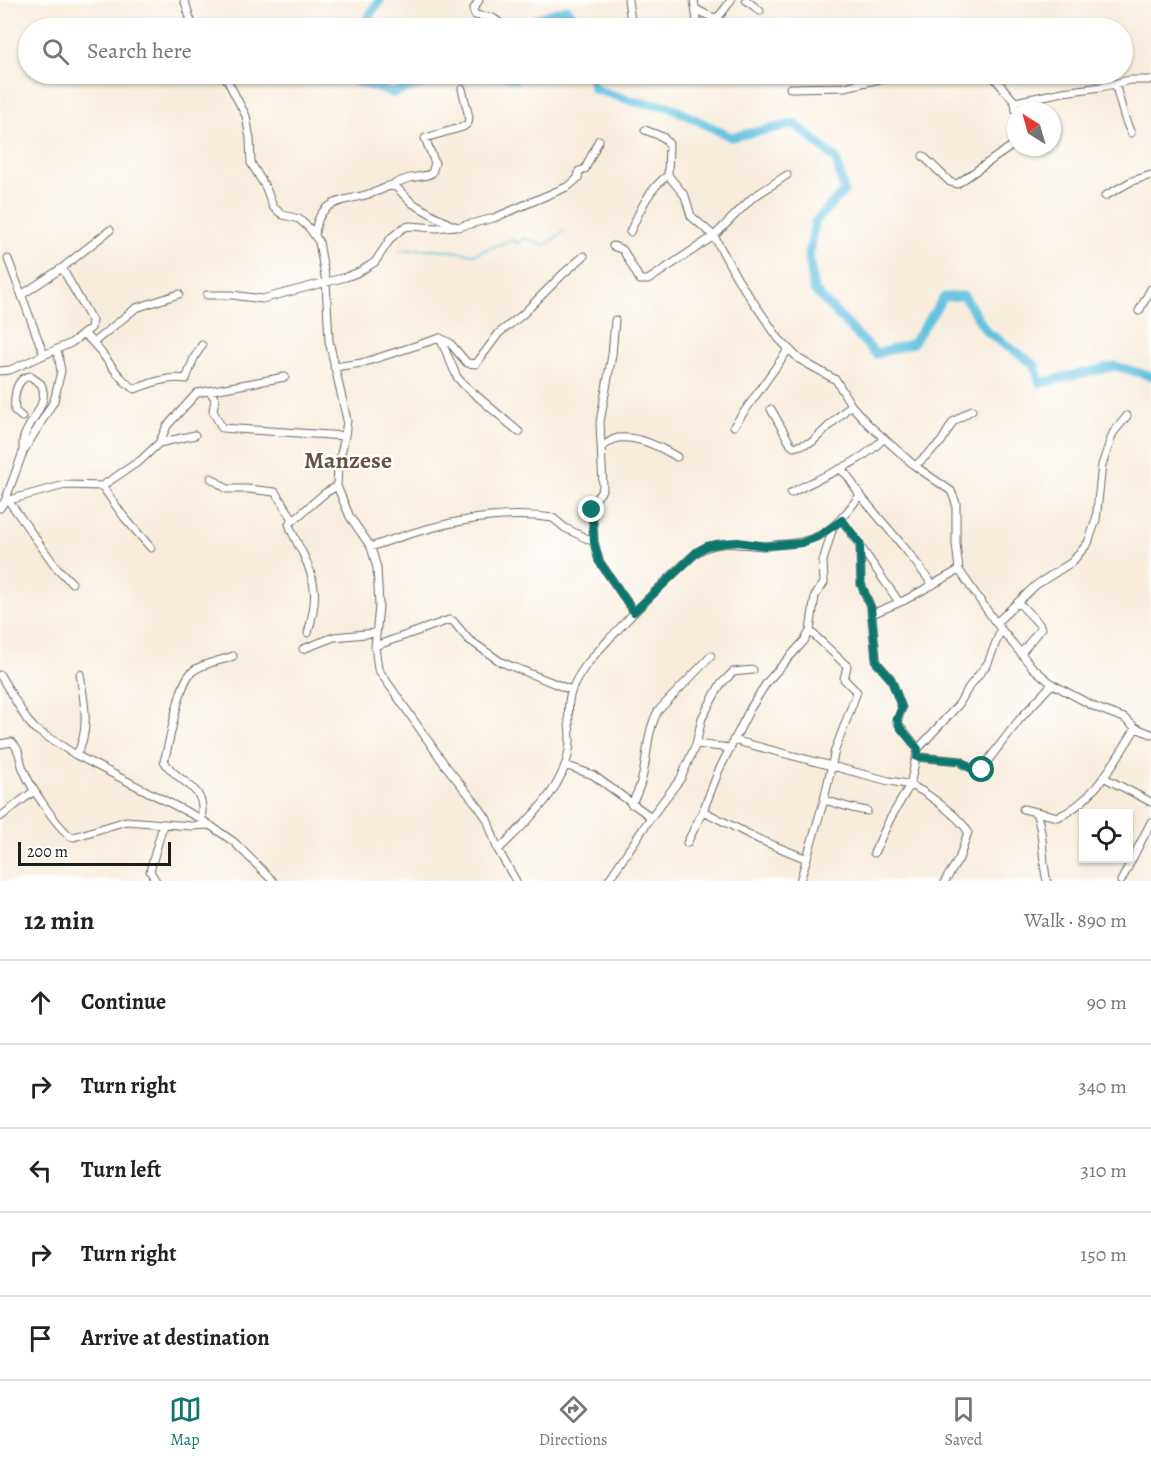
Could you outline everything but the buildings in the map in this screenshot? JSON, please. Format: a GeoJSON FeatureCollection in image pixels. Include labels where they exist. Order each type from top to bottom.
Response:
{"type":"FeatureCollection","features":[{"type":"Feature","properties":{"kind":"street"},"geometry":{"type":"LineString","coordinates":[[184,0],[189,18]]}},
{"type":"Feature","properties":{"kind":"street"},"geometry":{"type":"LineString","coordinates":[[479,0],[473,13],[487,18]]}},
{"type":"Feature","properties":{"kind":"street"},"geometry":{"type":"LineString","coordinates":[[628,0],[631,18]]}},
{"type":"Feature","properties":{"kind":"street"},"geometry":{"type":"LineString","coordinates":[[694,0],[697,18]]}},
{"type":"Feature","properties":{"kind":"street"},"geometry":{"type":"LineString","coordinates":[[696,9],[710,18],[716,18],[721,15],[731,0]]}},
{"type":"Feature","properties":{"kind":"street"},"geometry":{"type":"LineString","coordinates":[[746,0],[760,11]]}},
{"type":"Feature","properties":{"kind":"street"},"geometry":{"type":"LineString","coordinates":[[1133,80],[1151,80]]}},
{"type":"Feature","properties":{"kind":"street"},"geometry":{"type":"LineString","coordinates":[[229,84],[246,116],[251,163],[266,188],[273,207],[283,215],[299,219],[319,242],[326,282],[334,367],[347,420],[338,467],[337,486],[350,517],[370,547],[377,568],[379,606],[375,658],[382,677],[487,819],[498,850],[516,881]]}},
{"type":"Feature","properties":{"kind":"street"},"geometry":{"type":"LineString","coordinates":[[790,88],[845,87],[852,84]]}},
{"type":"Feature","properties":{"kind":"street"},"geometry":{"type":"LineString","coordinates":[[1000,84],[1015,102],[1110,84]]}},
{"type":"Feature","properties":{"kind":"street"},"geometry":{"type":"LineString","coordinates":[[1115,84],[1131,133]]}},
{"type":"Feature","properties":{"kind":"street"},"geometry":{"type":"LineString","coordinates":[[315,236],[317,219],[328,207],[342,200],[369,194],[432,173],[435,164],[425,138],[463,127],[468,123],[469,117],[462,89]]}},
{"type":"Feature","properties":{"kind":"street"},"geometry":{"type":"LineString","coordinates":[[645,130],[663,137],[669,144],[669,175],[685,196],[694,220],[714,236],[738,280],[788,350],[799,359],[831,376],[841,387],[851,405],[884,438],[915,466],[951,491],[957,503],[956,558],[959,570],[1032,667],[1052,684],[1096,708],[1124,718],[1136,728],[1151,734]]}},
{"type":"Feature","properties":{"kind":"street"},"geometry":{"type":"LineString","coordinates":[[207,295],[232,295],[262,299],[359,273],[382,253],[391,238],[403,228],[409,226],[437,228],[479,223],[569,186],[578,178],[579,171],[585,169],[599,140]]}},
{"type":"Feature","properties":{"kind":"street"},"geometry":{"type":"LineString","coordinates":[[923,156],[950,182],[957,184],[1007,149]]}},
{"type":"Feature","properties":{"kind":"street"},"geometry":{"type":"LineString","coordinates":[[630,232],[652,189],[669,175]]}},
{"type":"Feature","properties":{"kind":"street"},"geometry":{"type":"LineString","coordinates":[[613,246],[623,250],[630,258],[636,275],[644,281],[682,259],[714,236],[752,198],[787,175]]}},
{"type":"Feature","properties":{"kind":"street"},"geometry":{"type":"LineString","coordinates":[[1105,196],[1132,181],[1151,176]]}},
{"type":"Feature","properties":{"kind":"street"},"geometry":{"type":"LineString","coordinates":[[388,186],[396,187],[412,203],[454,226]]}},
{"type":"Feature","properties":{"kind":"street"},"geometry":{"type":"LineString","coordinates":[[23,294],[62,268],[110,230]]}},
{"type":"Feature","properties":{"kind":"street"},"geometry":{"type":"LineString","coordinates":[[334,367],[362,363],[440,338],[450,343],[467,363],[476,364],[499,333],[522,315],[584,256]]}},
{"type":"Feature","properties":{"kind":"street"},"geometry":{"type":"LineString","coordinates":[[8,259],[44,355]]}},
{"type":"Feature","properties":{"kind":"street"},"geometry":{"type":"LineString","coordinates":[[0,371],[10,370],[57,349],[84,334],[90,328],[92,321],[62,268]]}},
{"type":"Feature","properties":{"kind":"street"},"geometry":{"type":"LineString","coordinates":[[1139,311],[1151,289]]}},
{"type":"Feature","properties":{"kind":"street"},"geometry":{"type":"LineString","coordinates":[[94,342],[136,308],[179,294]]}},
{"type":"Feature","properties":{"kind":"street"},"geometry":{"type":"LineString","coordinates":[[615,320],[612,355],[600,422],[603,487],[602,492],[592,504],[594,542],[599,561],[634,612]]}},
{"type":"Feature","properties":{"kind":"street"},"geometry":{"type":"LineString","coordinates":[[84,334],[94,342],[131,388],[135,389],[157,381],[186,379],[202,345]]}},
{"type":"Feature","properties":{"kind":"street"},"geometry":{"type":"LineString","coordinates":[[440,338],[457,377],[519,432]]}},
{"type":"Feature","properties":{"kind":"street"},"geometry":{"type":"LineString","coordinates":[[0,508],[6,501],[23,452],[54,401],[60,384],[61,371],[57,349]]}},
{"type":"Feature","properties":{"kind":"street"},"geometry":{"type":"LineString","coordinates":[[734,426],[788,350]]}},
{"type":"Feature","properties":{"kind":"street"},"geometry":{"type":"LineString","coordinates":[[22,417],[15,411],[15,393],[22,380],[30,376],[41,384],[44,395],[23,440],[23,452]]}},
{"type":"Feature","properties":{"kind":"street"},"geometry":{"type":"LineString","coordinates":[[6,501],[65,485],[102,486],[141,460],[159,443],[167,426],[193,395],[227,386],[285,377]]}},
{"type":"Feature","properties":{"kind":"street"},"geometry":{"type":"LineString","coordinates":[[210,391],[215,399],[213,411],[222,428],[345,436]]}},
{"type":"Feature","properties":{"kind":"street"},"geometry":{"type":"LineString","coordinates":[[771,409],[794,447],[812,442],[851,405]]}},
{"type":"Feature","properties":{"kind":"street"},"geometry":{"type":"LineString","coordinates":[[915,466],[941,442],[953,422],[972,410]]}},
{"type":"Feature","properties":{"kind":"street"},"geometry":{"type":"LineString","coordinates":[[874,853],[910,785],[917,753],[959,704],[988,663],[999,626],[1036,585],[1072,562],[1088,543],[1096,520],[1102,465],[1113,433],[1127,416]]}},
{"type":"Feature","properties":{"kind":"street"},"geometry":{"type":"LineString","coordinates":[[159,443],[195,435]]}},
{"type":"Feature","properties":{"kind":"street"},"geometry":{"type":"LineString","coordinates":[[602,447],[618,438],[628,439],[651,444],[677,457]]}},
{"type":"Feature","properties":{"kind":"street"},"geometry":{"type":"LineString","coordinates":[[790,493],[863,457],[884,438]]}},
{"type":"Feature","properties":{"kind":"street"},"geometry":{"type":"LineString","coordinates":[[840,469],[933,585]]}},
{"type":"Feature","properties":{"kind":"street"},"geometry":{"type":"LineString","coordinates":[[211,478],[227,489],[275,492],[293,519]]}},
{"type":"Feature","properties":{"kind":"street"},"geometry":{"type":"LineString","coordinates":[[102,486],[124,518],[151,548]]}},
{"type":"Feature","properties":{"kind":"street"},"geometry":{"type":"LineString","coordinates":[[308,633],[315,609],[315,587],[308,564],[289,524],[337,486]]}},
{"type":"Feature","properties":{"kind":"street"},"geometry":{"type":"LineString","coordinates":[[498,850],[541,806],[554,789],[565,765],[570,743],[568,704],[571,690],[589,661],[634,612],[697,552],[707,546],[737,542],[765,546],[801,543],[819,536],[842,520],[860,495]]}},
{"type":"Feature","properties":{"kind":"street"},"geometry":{"type":"LineString","coordinates":[[6,501],[56,567],[72,583]]}},
{"type":"Feature","properties":{"kind":"street"},"geometry":{"type":"LineString","coordinates":[[370,547],[452,523],[496,515],[553,518],[565,528],[594,542]]}},
{"type":"Feature","properties":{"kind":"street"},"geometry":{"type":"LineString","coordinates":[[842,520],[899,602]]}},
{"type":"Feature","properties":{"kind":"street"},"geometry":{"type":"LineString","coordinates":[[687,843],[733,740],[766,682],[804,641],[810,631],[815,596],[824,584],[823,561],[833,527]]}},
{"type":"Feature","properties":{"kind":"street"},"geometry":{"type":"LineString","coordinates":[[860,544],[861,584],[872,614],[877,663],[891,679],[902,708],[897,722],[917,753],[961,761],[964,765],[980,771],[1019,720],[1052,684]]}},
{"type":"Feature","properties":{"kind":"street"},"geometry":{"type":"LineString","coordinates":[[872,614],[959,570]]}},
{"type":"Feature","properties":{"kind":"street"},"geometry":{"type":"LineString","coordinates":[[1019,603],[1041,628],[1022,652]]}},
{"type":"Feature","properties":{"kind":"street"},"geometry":{"type":"LineString","coordinates":[[375,646],[449,620],[453,621],[468,639],[501,662],[571,690]]}},
{"type":"Feature","properties":{"kind":"street"},"geometry":{"type":"LineString","coordinates":[[800,881],[825,800],[834,750],[857,692],[844,680],[847,666],[810,631]]}},
{"type":"Feature","properties":{"kind":"street"},"geometry":{"type":"LineString","coordinates":[[303,649],[334,637],[376,633]]}},
{"type":"Feature","properties":{"kind":"street"},"geometry":{"type":"LineString","coordinates":[[201,819],[204,805],[197,791],[179,779],[164,761],[180,692],[188,675],[200,667],[233,656]]}},
{"type":"Feature","properties":{"kind":"street"},"geometry":{"type":"LineString","coordinates":[[632,804],[644,776],[653,720],[658,711],[711,656]]}},
{"type":"Feature","properties":{"kind":"street"},"geometry":{"type":"LineString","coordinates":[[608,881],[651,817],[681,778],[696,744],[702,718],[723,680],[733,672],[753,670]]}},
{"type":"Feature","properties":{"kind":"street"},"geometry":{"type":"LineString","coordinates":[[76,755],[82,746],[84,736],[85,706],[80,674]]}},
{"type":"Feature","properties":{"kind":"street"},"geometry":{"type":"LineString","coordinates":[[0,675],[27,720],[35,729],[76,755],[201,819],[234,842],[272,881]]}},
{"type":"Feature","properties":{"kind":"street"},"geometry":{"type":"LineString","coordinates":[[1023,809],[1058,817],[1067,813],[1090,795],[1136,728]]}},
{"type":"Feature","properties":{"kind":"street"},"geometry":{"type":"LineString","coordinates":[[733,740],[910,785],[956,816],[968,832],[959,859],[945,881]]}},
{"type":"Feature","properties":{"kind":"street"},"geometry":{"type":"LineString","coordinates":[[0,744],[12,742],[17,747],[23,769],[34,791],[70,836],[126,821],[163,825],[210,825]]}},
{"type":"Feature","properties":{"kind":"street"},"geometry":{"type":"LineString","coordinates":[[696,744],[730,748]]}},
{"type":"Feature","properties":{"kind":"street"},"geometry":{"type":"LineString","coordinates":[[565,765],[593,775],[651,817]]}},
{"type":"Feature","properties":{"kind":"street"},"geometry":{"type":"LineString","coordinates":[[1103,777],[1151,802]]}},
{"type":"Feature","properties":{"kind":"street"},"geometry":{"type":"LineString","coordinates":[[0,817],[34,791]]}},
{"type":"Feature","properties":{"kind":"street"},"geometry":{"type":"LineString","coordinates":[[825,800],[867,811]]}},
{"type":"Feature","properties":{"kind":"street"},"geometry":{"type":"LineString","coordinates":[[703,811],[758,839],[807,859]]}},
{"type":"Feature","properties":{"kind":"street"},"geometry":{"type":"LineString","coordinates":[[1036,813],[1043,834],[1043,863],[1047,881]]}},
{"type":"Feature","properties":{"kind":"street"},"geometry":{"type":"LineString","coordinates":[[1121,881],[1151,822]]}},
{"type":"Feature","properties":{"kind":"street"},"geometry":{"type":"LineString","coordinates":[[156,881],[150,871],[163,825]]}},
{"type":"Feature","properties":{"kind":"waterway"},"geometry":{"type":"LineString","coordinates":[[368,18],[380,0]]}},
{"type":"Feature","properties":{"kind":"waterway"},"geometry":{"type":"LineString","coordinates":[[537,18],[567,9],[575,18]]}},
{"type":"Feature","properties":{"kind":"waterway"},"geometry":{"type":"LineString","coordinates":[[365,84],[393,93],[422,84]]}},
{"type":"Feature","properties":{"kind":"waterway"},"geometry":{"type":"LineString","coordinates":[[593,84],[594,89],[635,102],[668,106],[731,137],[795,124],[836,159],[844,191],[815,222],[809,255],[814,290],[876,354],[913,343],[944,297],[964,296],[986,331],[1035,365],[1040,383],[1115,366],[1151,376]]}},
{"type":"Feature","properties":{"kind":"waterway"},"geometry":{"type":"LineString","coordinates":[[399,250],[433,249],[474,254],[511,240],[519,243],[524,238],[546,245],[564,231]]}},
{"type":"Feature","properties":{"kind":"district","name":"Manzese"},"geometry":{"type":"Point","coordinates":[348,460]}},
{"type":"Feature","properties":{"kind":"route"},"geometry":{"type":"LineString","coordinates":[[592,510],[594,542],[599,561],[634,612],[697,552],[707,546],[737,542],[765,546],[801,543],[819,536],[842,520],[860,544],[861,584],[871,608],[877,663],[891,679],[902,708],[897,722],[918,749],[917,757],[961,761],[964,765],[982,770]]}}]}
